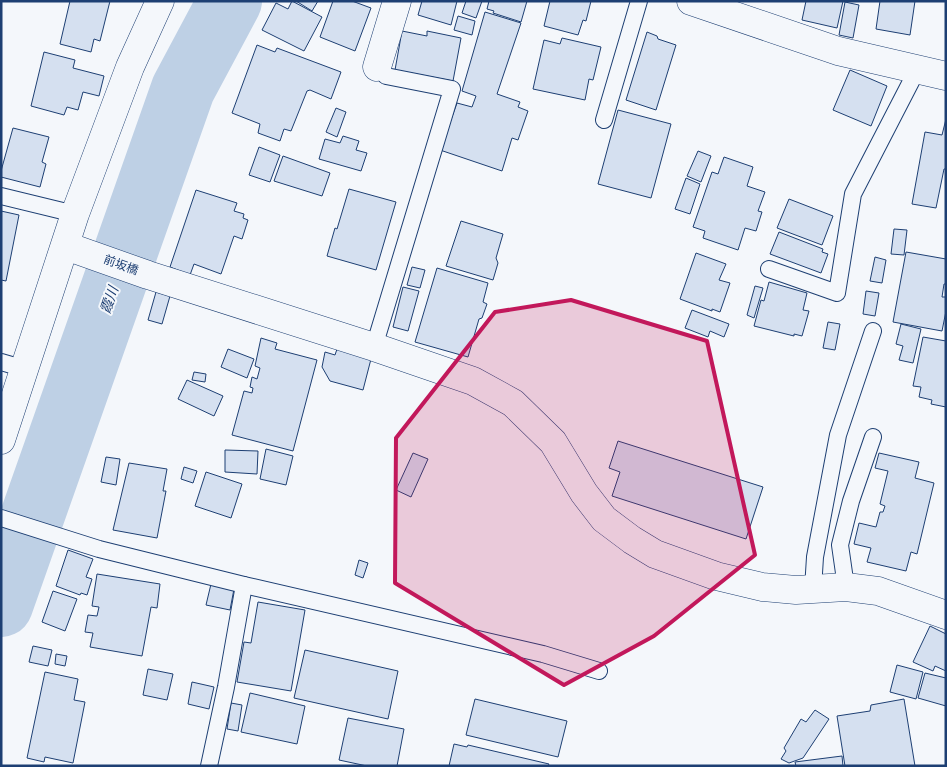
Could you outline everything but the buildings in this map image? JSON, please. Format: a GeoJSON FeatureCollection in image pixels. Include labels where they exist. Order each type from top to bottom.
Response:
{"type":"FeatureCollection","features":[{"type":"Feature","properties":{"kind":"street"},"geometry":{"type":"LineString","coordinates":[[1,440],[13,366],[66,246],[75,214],[130,67],[160,1]]}},
{"type":"Feature","properties":{"kind":"street"},"geometry":{"type":"LineString","coordinates":[[377,67],[397,1]]}},
{"type":"Feature","properties":{"kind":"street"},"geometry":{"type":"LineString","coordinates":[[691,1],[838,50],[946,76]]}},
{"type":"Feature","properties":{"kind":"street","name":"前坂橋"},"geometry":{"type":"LineString","coordinates":[[66,246],[148,275],[374,347],[473,381],[513,403],[553,442],[584,493],[604,518],[632,540],[655,554],[716,576],[762,587],[796,590],[846,587],[878,591],[946,615]]}},
{"type":"Feature","properties":{"kind":"lane"},"geometry":{"type":"LineString","coordinates":[[604,120],[639,1]]}},
{"type":"Feature","properties":{"kind":"lane"},"geometry":{"type":"LineString","coordinates":[[374,347],[452,89],[386,76],[377,67]]}},
{"type":"Feature","properties":{"kind":"lane"},"geometry":{"type":"LineString","coordinates":[[768,269],[837,293],[853,194],[917,70]]}},
{"type":"Feature","properties":{"kind":"lane"},"geometry":{"type":"LineString","coordinates":[[1,196],[75,214]]}},
{"type":"Feature","properties":{"kind":"lane"},"geometry":{"type":"LineString","coordinates":[[813,589],[815,557],[838,436],[873,331]]}},
{"type":"Feature","properties":{"kind":"lane"},"geometry":{"type":"LineString","coordinates":[[846,587],[840,545],[851,501],[873,437]]}},
{"type":"Feature","properties":{"kind":"lane"},"geometry":{"type":"LineString","coordinates":[[4,519],[99,550],[543,654],[599,671]]}},
{"type":"Feature","properties":{"kind":"lane"},"geometry":{"type":"LineString","coordinates":[[209,766],[226,687],[244,585]]}},
{"type":"Feature","properties":{"kind":"highlighted area"},"geometry":{"type":"Polygon","coordinates":[[[571,300],[707,341],[755,555],[654,636],[564,685],[395,583],[396,438],[495,312],[571,300]]]}},
{"type":"Feature","properties":{"kind":"waterway","name":"霞川"},"geometry":{"type":"LineString","coordinates":[[1,605],[183,89],[230,1]]}}]}
